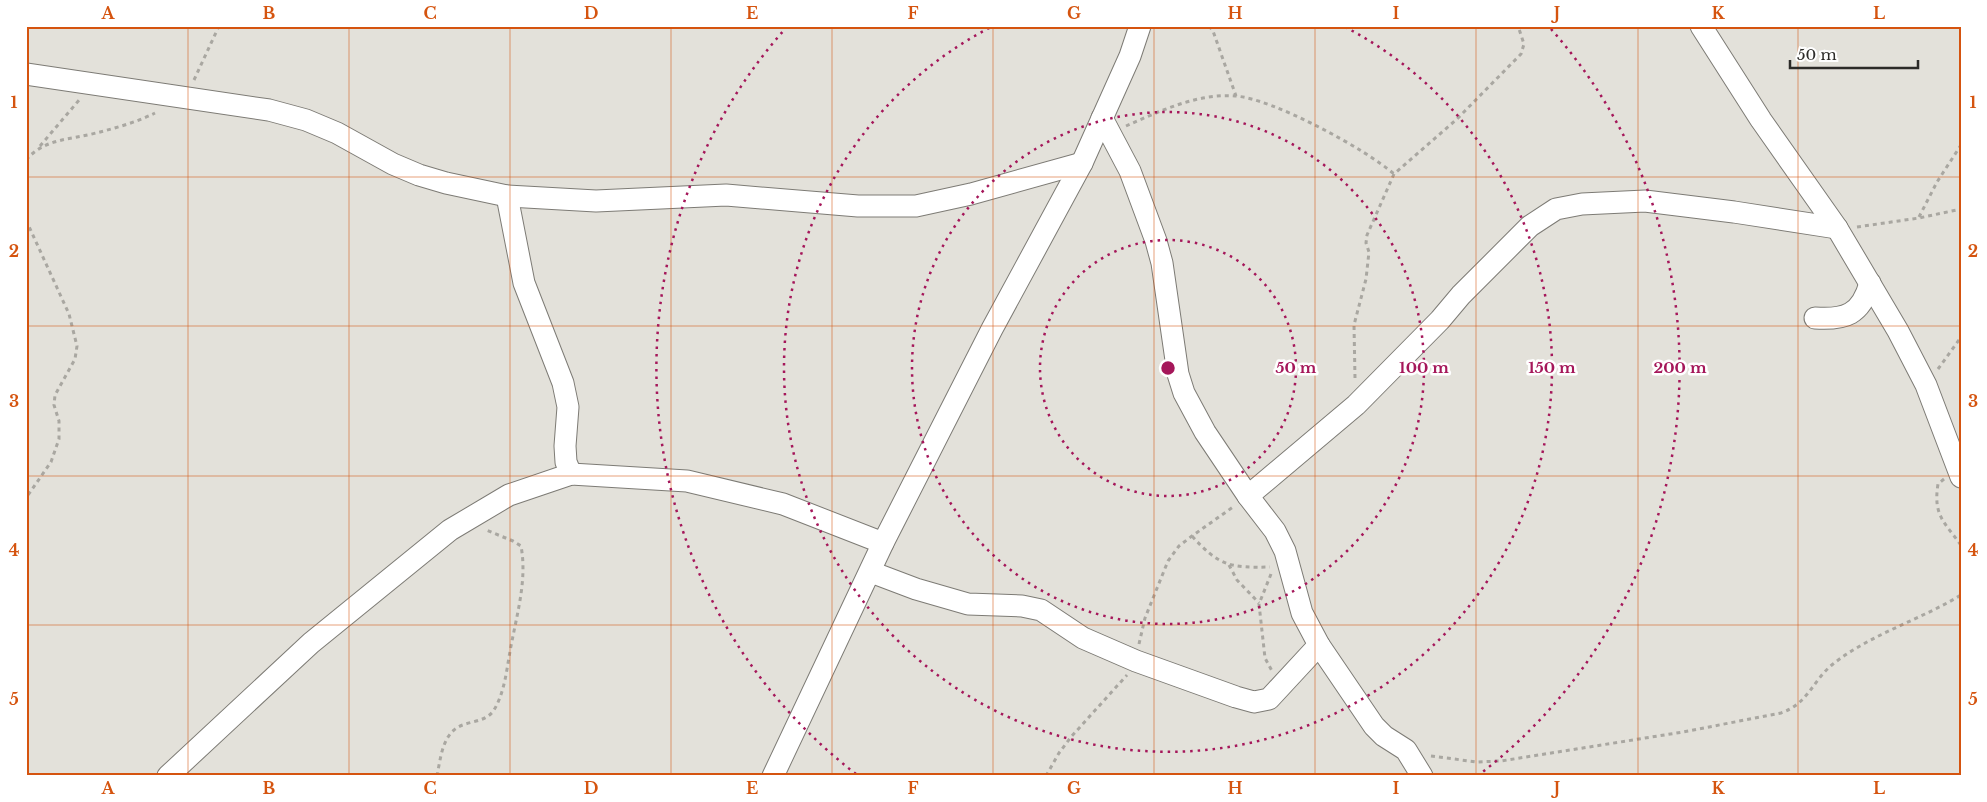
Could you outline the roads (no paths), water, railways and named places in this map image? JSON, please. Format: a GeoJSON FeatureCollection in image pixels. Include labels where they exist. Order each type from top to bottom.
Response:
{"type":"FeatureCollection","features":[{"type":"Feature","properties":{"kind":"street"},"geometry":{"type":"LineString","coordinates":[[772,776],[871,572],[883,543],[992,329],[1082,163],[1106,125],[1140,26]]}},
{"type":"Feature","properties":{"kind":"street"},"geometry":{"type":"LineString","coordinates":[[1701,26],[1761,120],[1837,228],[1898,331],[1926,385],[1960,476]]}},
{"type":"Feature","properties":{"kind":"street"},"geometry":{"type":"LineString","coordinates":[[26,74],[269,110],[306,120],[337,133],[393,164],[419,174],[506,196],[596,201],[726,195],[858,206],[916,206],[970,194],[1082,163]]}},
{"type":"Feature","properties":{"kind":"street"},"geometry":{"type":"LineString","coordinates":[[1106,125],[1130,171],[1156,240],[1162,263],[1178,374],[1184,393],[1205,432],[1248,496],[1275,530],[1284,552],[1302,613],[1319,645],[1374,726],[1384,736],[1406,750],[1422,776]]}},
{"type":"Feature","properties":{"kind":"street"},"geometry":{"type":"LineString","coordinates":[[506,196],[524,283],[563,383],[568,408],[566,462],[571,474]]}},
{"type":"Feature","properties":{"kind":"street"},"geometry":{"type":"LineString","coordinates":[[1248,496],[1356,405],[1530,226],[1556,209],[1582,204],[1645,202],[1734,212],[1837,228]]}},
{"type":"Feature","properties":{"kind":"street"},"geometry":{"type":"LineString","coordinates":[[1815,318],[1836,319],[1850,314],[1867,294],[1870,283]]}},
{"type":"Feature","properties":{"kind":"street"},"geometry":{"type":"LineString","coordinates":[[168,776],[311,643],[450,530],[509,495],[571,474],[687,481],[783,504],[883,543]]}},
{"type":"Feature","properties":{"kind":"street"},"geometry":{"type":"LineString","coordinates":[[871,572],[916,589],[968,604],[1022,606],[1041,610],[1083,638],[1136,661],[1254,702],[1269,699],[1282,688],[1319,645]]}}]}
